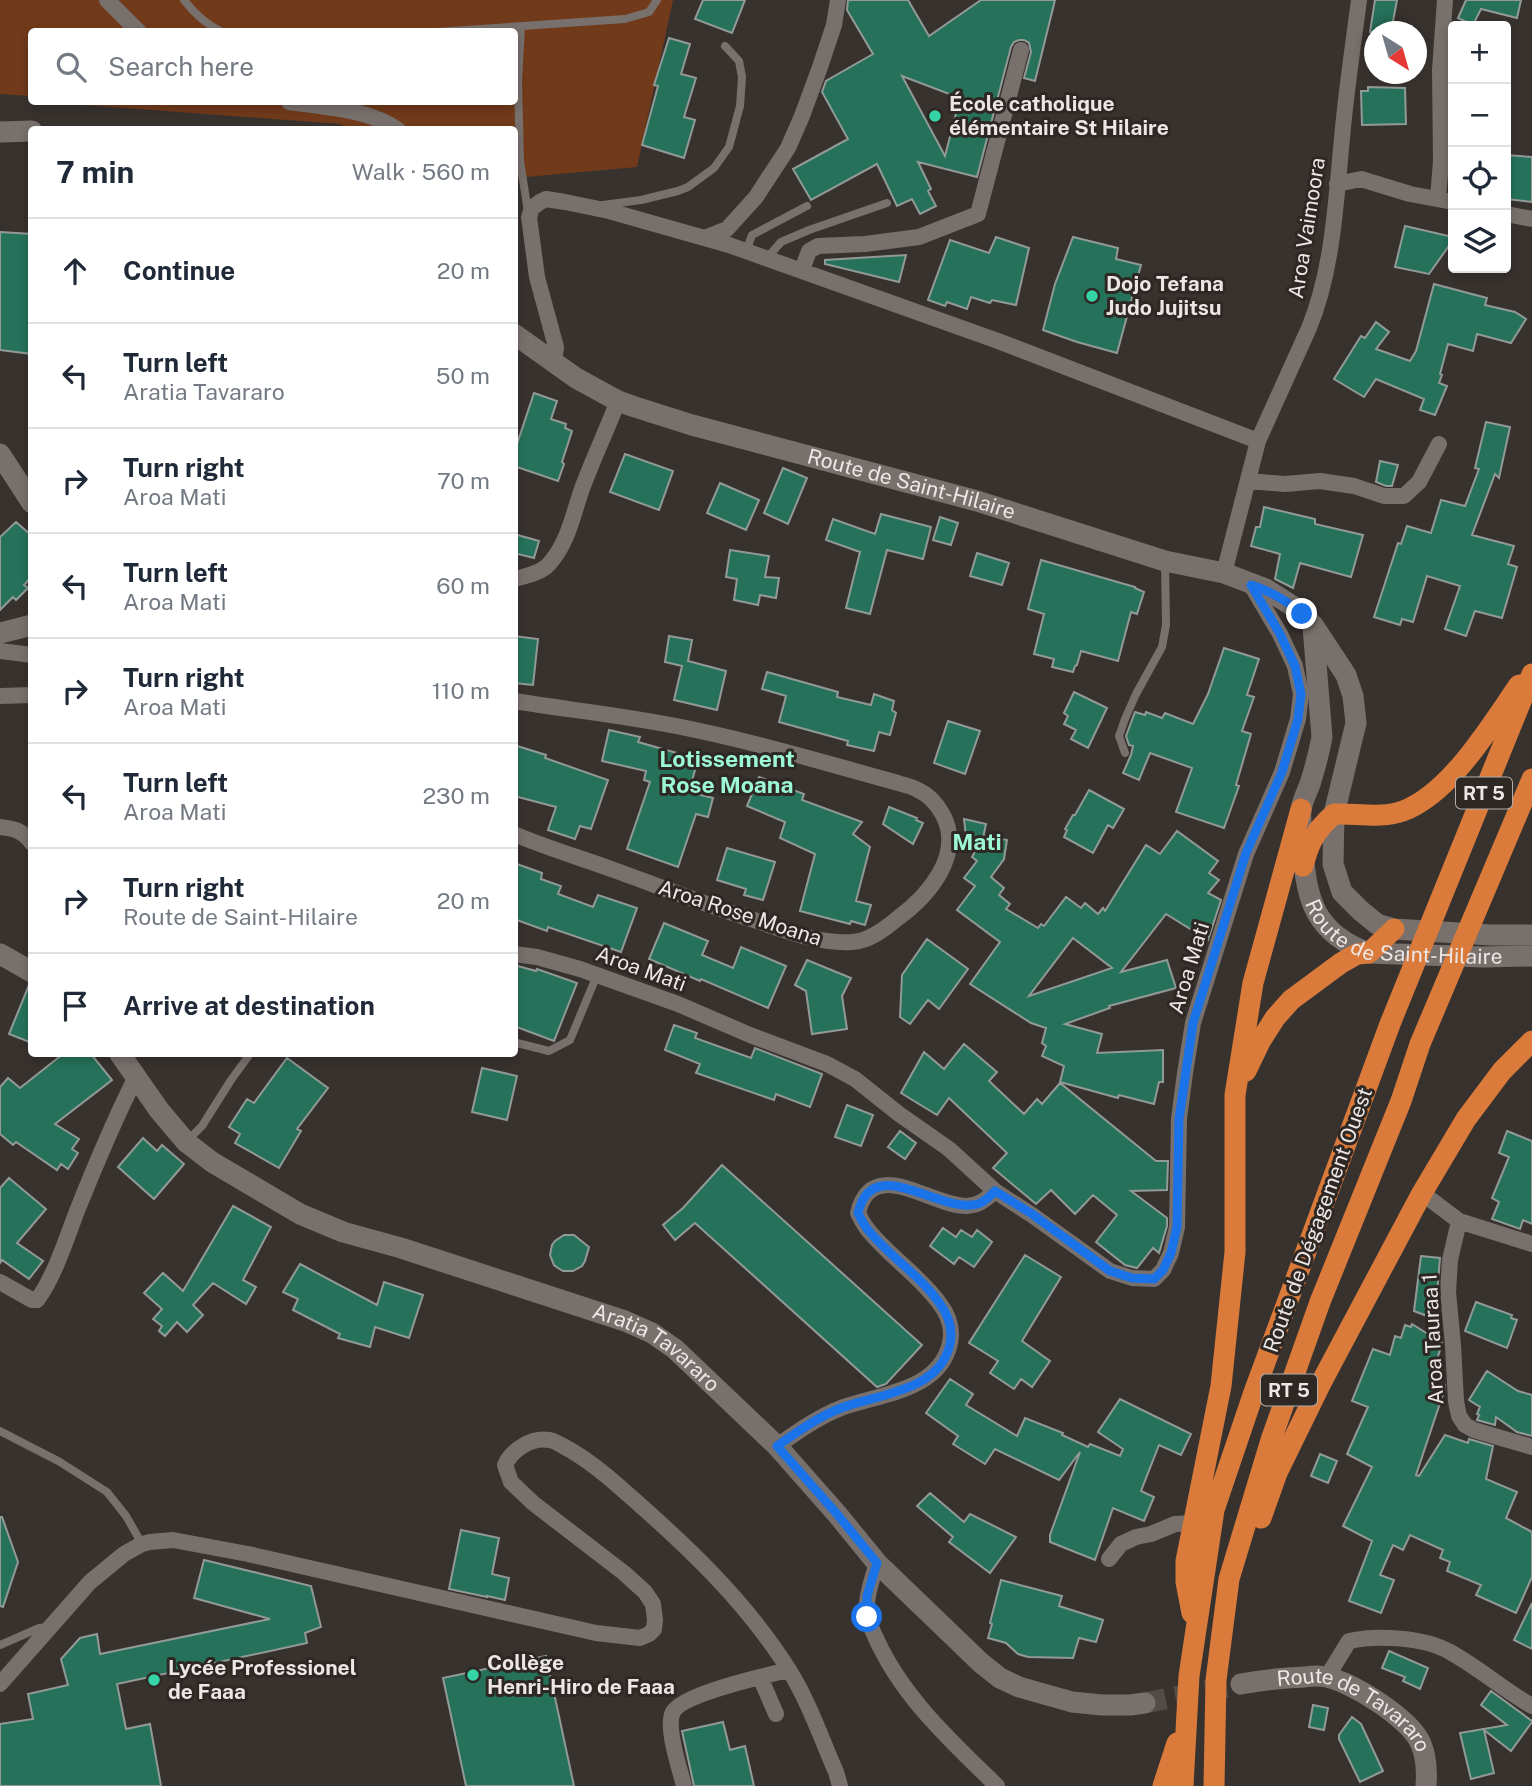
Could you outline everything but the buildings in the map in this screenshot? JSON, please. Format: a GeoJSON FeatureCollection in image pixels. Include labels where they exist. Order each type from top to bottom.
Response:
{"type":"FeatureCollection","features":[{"type":"Feature","properties":{"kind":"highway"},"geometry":{"type":"LineString","coordinates":[[1303,866],[1313,836],[1334,814],[1382,815],[1403,811],[1427,798],[1471,753],[1532,666]]}},
{"type":"Feature","properties":{"kind":"highway","name":"Route de Dégagement Ouest"},"geometry":{"type":"LineString","coordinates":[[1183,1786],[1186,1714],[1195,1633],[1214,1510],[1253,1395],[1390,1024],[1532,674]]}},
{"type":"Feature","properties":{"kind":"highway","name":"Route de Dégagement Ouest"},"geometry":{"type":"LineString","coordinates":[[1214,1786],[1216,1680],[1229,1579],[1271,1440],[1315,1315],[1401,1101],[1420,1044],[1532,779]]}},
{"type":"Feature","properties":{"kind":"highway"},"geometry":{"type":"LineString","coordinates":[[1195,1633],[1186,1582],[1186,1561],[1221,1386],[1235,1252],[1235,1095],[1253,983],[1301,808]]}},
{"type":"Feature","properties":{"kind":"highway"},"geometry":{"type":"LineString","coordinates":[[1235,1095],[1261,1040],[1291,1000],[1341,963],[1357,954],[1369,953],[1394,929]]}},
{"type":"Feature","properties":{"kind":"highway"},"geometry":{"type":"LineString","coordinates":[[1229,1579],[1252,1541],[1277,1473],[1322,1381],[1422,1193],[1466,1119],[1502,1071],[1532,1041]]}},
{"type":"Feature","properties":{"kind":"highway"},"geometry":{"type":"LineString","coordinates":[[1163,1786],[1186,1714]]}},
{"type":"Feature","properties":{"kind":"main road"},"geometry":{"type":"LineString","coordinates":[[0,132],[28,131]]}},
{"type":"Feature","properties":{"kind":"main road","name":"Route de Saint-Hilaire"},"geometry":{"type":"LineString","coordinates":[[518,337],[576,378],[618,401],[681,422],[977,501],[1165,561],[1224,573],[1266,589],[1292,605],[1313,625],[1346,675],[1353,696],[1356,723],[1334,814],[1333,864],[1342,892],[1377,924],[1394,929],[1490,935],[1532,934]]}},
{"type":"Feature","properties":{"kind":"main road"},"geometry":{"type":"LineString","coordinates":[[0,454],[28,497]]}},
{"type":"Feature","properties":{"kind":"main road","name":"Route de Saint-Hilaire"},"geometry":{"type":"LineString","coordinates":[[1313,625],[1322,737],[1319,755],[1301,808],[1303,866],[1310,902],[1323,922],[1338,938],[1369,953],[1532,956]]}},
{"type":"Feature","properties":{"kind":"main road"},"geometry":{"type":"LineString","coordinates":[[0,633],[28,626]]}},
{"type":"Feature","properties":{"kind":"main road"},"geometry":{"type":"LineString","coordinates":[[0,954],[28,970]]}},
{"type":"Feature","properties":{"kind":"main road","name":"Aratia Tavararo"},"geometry":{"type":"LineString","coordinates":[[122,1057],[159,1110],[186,1142],[212,1162],[300,1214],[343,1232],[401,1248],[625,1321],[675,1349],[777,1446],[877,1563],[1000,1678],[1019,1687],[1072,1702],[1102,1705],[1145,1703]]}},
{"type":"Feature","properties":{"kind":"main road","name":"Route de Tavararo"},"geometry":{"type":"LineString","coordinates":[[1241,1684],[1277,1678],[1326,1677],[1357,1690],[1378,1702],[1412,1729],[1424,1758],[1426,1786]]}},
{"type":"Feature","properties":{"kind":"street"},"geometry":{"type":"LineString","coordinates":[[107,0],[135,28]]}},
{"type":"Feature","properties":{"kind":"street"},"geometry":{"type":"LineString","coordinates":[[705,238],[727,229],[756,197],[788,148],[820,67],[834,25],[838,0]]}},
{"type":"Feature","properties":{"kind":"street","name":"Aroa Vaimoora"},"geometry":{"type":"LineString","coordinates":[[1224,573],[1258,441],[1316,312],[1328,255],[1359,0]]}},
{"type":"Feature","properties":{"kind":"street"},"geometry":{"type":"LineString","coordinates":[[1337,184],[1361,179],[1410,194],[1446,201],[1441,161],[1440,70],[1445,0]]}},
{"type":"Feature","properties":{"kind":"street"},"geometry":{"type":"LineString","coordinates":[[802,270],[809,251],[818,246],[866,244],[919,237],[978,214],[1020,50]]}},
{"type":"Feature","properties":{"kind":"street"},"geometry":{"type":"LineString","coordinates":[[307,105],[362,114],[393,126]]}},
{"type":"Feature","properties":{"kind":"street"},"geometry":{"type":"LineString","coordinates":[[554,361],[556,347],[537,277],[529,217],[532,208],[546,200],[590,207],[767,258],[1009,345],[1258,441]]}},
{"type":"Feature","properties":{"kind":"street"},"geometry":{"type":"LineString","coordinates":[[1511,215],[1532,219]]}},
{"type":"Feature","properties":{"kind":"street"},"geometry":{"type":"LineString","coordinates":[[518,578],[547,567],[561,548],[618,401]]}},
{"type":"Feature","properties":{"kind":"street"},"geometry":{"type":"LineString","coordinates":[[1248,481],[1285,484],[1320,481],[1354,486],[1384,496],[1404,496],[1419,482],[1439,444]]}},
{"type":"Feature","properties":{"kind":"street","name":"Aroa Mati"},"geometry":{"type":"LineString","coordinates":[[518,955],[537,957],[597,975],[678,1004],[836,1069],[855,1079],[949,1149],[995,1191],[1032,1214],[1110,1271],[1132,1278],[1154,1279],[1163,1270],[1171,1253],[1177,1227],[1179,1119],[1193,1023],[1246,853],[1282,772],[1298,719],[1301,694],[1295,666],[1251,585]]}},
{"type":"Feature","properties":{"kind":"street"},"geometry":{"type":"LineString","coordinates":[[0,651],[28,654]]}},
{"type":"Feature","properties":{"kind":"street"},"geometry":{"type":"LineString","coordinates":[[0,696],[28,695]]}},
{"type":"Feature","properties":{"kind":"street","name":"Aroa Rose Moana"},"geometry":{"type":"LineString","coordinates":[[518,702],[699,730],[898,783],[917,789],[930,797],[946,820],[949,835],[948,855],[929,889],[907,912],[870,937],[855,942],[811,939],[725,911],[518,836]]}},
{"type":"Feature","properties":{"kind":"street"},"geometry":{"type":"LineString","coordinates":[[0,827],[14,829],[28,838]]}},
{"type":"Feature","properties":{"kind":"street"},"geometry":{"type":"LineString","coordinates":[[0,1282],[32,1300],[37,1300],[40,1296],[136,1077]]}},
{"type":"Feature","properties":{"kind":"street"},"geometry":{"type":"LineString","coordinates":[[777,1446],[811,1423],[839,1409],[906,1389],[923,1380],[938,1368],[948,1352],[952,1335],[949,1318],[939,1302],[868,1231],[858,1213],[861,1200],[869,1190],[880,1185],[904,1187],[965,1206],[981,1203],[995,1191]]}},
{"type":"Feature","properties":{"kind":"street"},"geometry":{"type":"LineString","coordinates":[[1422,1193],[1459,1221],[1532,1244]]}},
{"type":"Feature","properties":{"kind":"street","name":"Aroa Tauraa 1"},"geometry":{"type":"LineString","coordinates":[[1459,1221],[1450,1260],[1448,1292],[1455,1401],[1459,1416],[1465,1425],[1474,1430],[1532,1447]]}},
{"type":"Feature","properties":{"kind":"street"},"geometry":{"type":"LineString","coordinates":[[0,1684],[90,1582],[124,1554],[142,1544],[173,1540],[248,1554],[596,1633],[627,1638],[643,1637],[654,1629],[655,1620],[653,1604],[645,1592],[533,1503],[511,1482],[505,1465],[509,1456],[530,1443],[550,1440],[587,1459],[674,1535],[711,1571],[746,1611],[789,1670],[811,1714],[840,1786]]}},
{"type":"Feature","properties":{"kind":"street"},"geometry":{"type":"LineString","coordinates":[[1109,1559],[1121,1544],[1136,1537],[1175,1524],[1194,1523]]}},
{"type":"Feature","properties":{"kind":"street"},"geometry":{"type":"LineString","coordinates":[[877,1563],[867,1596],[867,1617],[881,1650],[907,1690],[943,1733],[998,1786]]}},
{"type":"Feature","properties":{"kind":"street"},"geometry":{"type":"LineString","coordinates":[[1326,1677],[1349,1640],[1368,1637],[1397,1639],[1431,1644],[1449,1651],[1532,1706]]}},
{"type":"Feature","properties":{"kind":"street"},"geometry":{"type":"LineString","coordinates":[[684,1786],[670,1726],[673,1711],[685,1701],[789,1670]]}},
{"type":"Feature","properties":{"kind":"street"},"geometry":{"type":"LineString","coordinates":[[760,1677],[776,1714]]}},
{"type":"Feature","properties":{"kind":"lane"},"geometry":{"type":"LineString","coordinates":[[184,0],[193,12],[214,28]]}},
{"type":"Feature","properties":{"kind":"lane"},"geometry":{"type":"LineString","coordinates":[[504,28],[625,19],[649,12],[657,0]]}},
{"type":"Feature","properties":{"kind":"lane"},"geometry":{"type":"LineString","coordinates":[[521,27],[520,161],[529,217]]}},
{"type":"Feature","properties":{"kind":"lane"},"geometry":{"type":"LineString","coordinates":[[590,207],[641,200],[678,191],[688,187],[713,168],[729,147],[740,106],[742,77],[739,61],[725,46]]}},
{"type":"Feature","properties":{"kind":"lane"},"geometry":{"type":"LineString","coordinates":[[767,258],[781,242],[887,203]]}},
{"type":"Feature","properties":{"kind":"lane"},"geometry":{"type":"LineString","coordinates":[[746,251],[752,235],[807,206]]}},
{"type":"Feature","properties":{"kind":"lane"},"geometry":{"type":"LineString","coordinates":[[1125,753],[1119,736],[1122,727],[1136,694],[1162,647],[1166,625],[1165,561]]}},
{"type":"Feature","properties":{"kind":"lane"},"geometry":{"type":"LineString","coordinates":[[518,1044],[550,1051],[570,1040],[597,975]]}},
{"type":"Feature","properties":{"kind":"lane"},"geometry":{"type":"LineString","coordinates":[[186,1142],[202,1126],[248,1057]]}},
{"type":"Feature","properties":{"kind":"lane"},"geometry":{"type":"LineString","coordinates":[[0,1431],[60,1462],[107,1492],[126,1516],[142,1544]]}},
{"type":"Feature","properties":{"kind":"lane"},"geometry":{"type":"LineString","coordinates":[[0,1645],[38,1628],[51,1627]]}},
{"type":"Feature","properties":{"kind":"shaded area"},"geometry":{"type":"Polygon","coordinates":[[[0,0],[673,0],[637,167],[518,178],[518,126],[344,126],[84,105],[518,105],[518,28],[28,28],[28,96],[0,94],[0,0]]]}},
{"type":"Feature","properties":{"kind":"tunnel"},"geometry":{"type":"LineString","coordinates":[[1145,1703],[1241,1684]]}},
{"type":"Feature","properties":{"kind":"place","name":"École catholique élémentaire St Hilaire"},"geometry":{"type":"Point","coordinates":[935,116]}},
{"type":"Feature","properties":{"kind":"place","name":"Dojo Tefana Judo Jujitsu"},"geometry":{"type":"Point","coordinates":[1092,296]}},
{"type":"Feature","properties":{"kind":"place","name":"Collège Henri-Hiro de Faaa"},"geometry":{"type":"Point","coordinates":[473,1675]}},
{"type":"Feature","properties":{"kind":"place","name":"Lycée Professionel de Faaa"},"geometry":{"type":"Point","coordinates":[154,1680]}},
{"type":"Feature","properties":{"kind":"district","name":"Lotissement Rose Moana"},"geometry":{"type":"Point","coordinates":[727,772]}},
{"type":"Feature","properties":{"kind":"district","name":"Mati"},"geometry":{"type":"Point","coordinates":[977,842]}},
{"type":"Feature","properties":{"kind":"route"},"geometry":{"type":"LineString","coordinates":[[867,1617],[867,1596],[877,1563],[777,1446],[811,1423],[839,1409],[906,1389],[923,1380],[938,1368],[948,1352],[952,1335],[949,1318],[939,1302],[868,1231],[858,1213],[861,1200],[869,1190],[880,1185],[904,1187],[965,1206],[981,1203],[995,1191],[1032,1214],[1110,1271],[1132,1278],[1154,1279],[1163,1270],[1171,1253],[1177,1227],[1179,1119],[1193,1023],[1246,853],[1282,772],[1298,719],[1301,694],[1295,666],[1251,585],[1266,589],[1302,614]]}}]}
